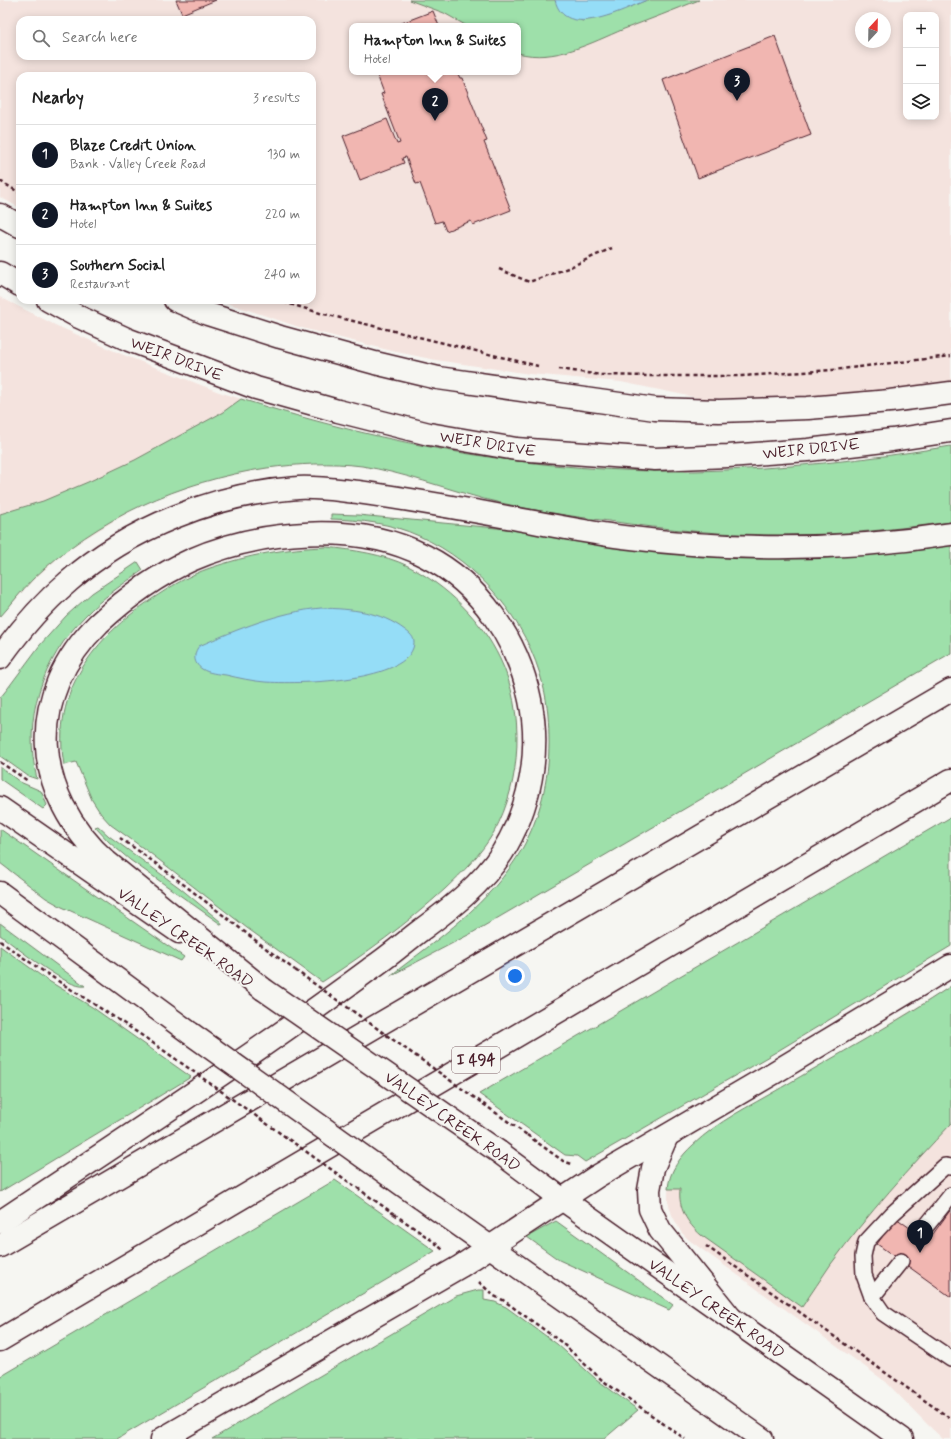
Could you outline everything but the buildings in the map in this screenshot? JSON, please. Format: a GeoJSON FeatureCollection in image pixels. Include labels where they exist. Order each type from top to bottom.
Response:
{"type":"FeatureCollection","features":[{"type":"Feature","properties":{"kind":"main road"},"geometry":{"type":"LineString","coordinates":[[0,215],[16,224]]}},
{"type":"Feature","properties":{"kind":"main road"},"geometry":{"type":"LineString","coordinates":[[0,273],[16,283]]}},
{"type":"Feature","properties":{"kind":"main road","name":"WEIR DRIVE"},"geometry":{"type":"LineString","coordinates":[[55,304],[79,317],[129,340],[256,388],[429,434],[516,449],[655,459],[728,456],[823,448],[951,431]]}},
{"type":"Feature","properties":{"kind":"main road"},"geometry":{"type":"LineString","coordinates":[[184,304],[208,314],[280,337],[375,363],[438,378],[655,409],[719,411],[808,408],[890,401],[951,393]]}},
{"type":"Feature","properties":{"kind":"main road"},"geometry":{"type":"LineString","coordinates":[[0,658],[23,628],[50,598],[88,566],[134,536],[182,514],[237,497],[265,492],[298,488],[324,488],[358,492],[622,537],[692,544],[766,547],[838,545],[951,534]]}},
{"type":"Feature","properties":{"kind":"main road"},"geometry":{"type":"LineString","coordinates":[[0,1222],[204,1086],[381,961],[441,915],[473,888],[492,867],[511,837],[528,791],[535,748],[531,703],[524,675],[518,660],[512,646],[495,618],[465,584],[452,573],[424,556],[385,541],[350,535],[289,535],[239,543],[191,560],[142,588],[94,628],[73,654],[59,679],[51,702],[47,729],[47,746],[50,771],[56,792],[87,842],[107,862],[263,990]]}},
{"type":"Feature","properties":{"kind":"main road"},"geometry":{"type":"LineString","coordinates":[[0,1246],[951,690]]}},
{"type":"Feature","properties":{"kind":"main road","name":"I 494"},"geometry":{"type":"LineString","coordinates":[[0,1340],[951,780]]}},
{"type":"Feature","properties":{"kind":"main road","name":"VALLEY CREEK ROAD"},"geometry":{"type":"LineString","coordinates":[[0,808],[499,1152],[562,1199],[902,1439]]}},
{"type":"Feature","properties":{"kind":"main road"},"geometry":{"type":"LineString","coordinates":[[0,893],[190,1033],[762,1439]]}},
{"type":"Feature","properties":{"kind":"main road"},"geometry":{"type":"LineString","coordinates":[[162,1439],[461,1266],[596,1177],[951,966]]}},
{"type":"Feature","properties":{"kind":"main road"},"geometry":{"type":"LineString","coordinates":[[667,1136],[653,1168],[649,1190],[650,1209],[660,1230],[730,1317]]}},
{"type":"Feature","properties":{"kind":"lane"},"geometry":{"type":"LineString","coordinates":[[951,1167],[945,1166],[892,1214],[866,1242],[863,1256],[864,1275],[872,1296],[883,1313],[951,1359]]}},
{"type":"Feature","properties":{"kind":"lane"},"geometry":{"type":"LineString","coordinates":[[919,1235],[951,1194]]}},
{"type":"Feature","properties":{"kind":"lane"},"geometry":{"type":"LineString","coordinates":[[872,1296],[901,1261]]}},
{"type":"Feature","properties":{"kind":"path"},"geometry":{"type":"LineString","coordinates":[[0,182],[16,190]]}},
{"type":"Feature","properties":{"kind":"path"},"geometry":{"type":"LineString","coordinates":[[499,269],[529,282],[568,268],[612,248]]}},
{"type":"Feature","properties":{"kind":"path"},"geometry":{"type":"LineString","coordinates":[[290,304],[320,313],[538,366]]}},
{"type":"Feature","properties":{"kind":"path"},"geometry":{"type":"LineString","coordinates":[[554,368],[608,375],[742,376],[833,370],[951,356]]}},
{"type":"Feature","properties":{"kind":"path"},"geometry":{"type":"LineString","coordinates":[[117,836],[145,855],[248,936],[527,1136],[565,1162],[571,1164],[575,1163]]}},
{"type":"Feature","properties":{"kind":"path"},"geometry":{"type":"LineString","coordinates":[[0,941],[51,977],[117,1018],[433,1241]]}},
{"type":"Feature","properties":{"kind":"path"},"geometry":{"type":"LineString","coordinates":[[702,1244],[951,1419]]}},
{"type":"Feature","properties":{"kind":"path"},"geometry":{"type":"LineString","coordinates":[[494,1296],[503,1300],[561,1342],[602,1380],[685,1439]]}},
{"type":"Feature","properties":{"kind":"shaded area"},"geometry":{"type":"Polygon","coordinates":[[[0,0],[951,0],[951,381],[825,395],[703,399],[621,382],[530,374],[436,360],[392,351],[302,328],[230,304],[316,304],[316,72],[16,72],[16,206],[0,197],[0,0]]]}},
{"type":"Feature","properties":{"kind":"shaded area"},"geometry":{"type":"Polygon","coordinates":[[[0,297],[55,325],[121,354],[219,392],[286,413],[314,420],[308,464],[281,466],[222,477],[191,485],[137,507],[79,542],[57,559],[33,580],[0,617],[0,297]]]}},
{"type":"Feature","properties":{"kind":"shaded area"},"geometry":{"type":"Polygon","coordinates":[[[951,986],[951,1439],[943,1439],[886,1382],[689,1240],[681,1232],[672,1215],[668,1202],[668,1192],[671,1176],[685,1152],[722,1122],[868,1037],[951,986]]]}},
{"type":"Feature","properties":{"kind":"green space"},"geometry":{"type":"Polygon","coordinates":[[[409,0],[555,0],[556,3],[582,21],[609,15],[647,0],[699,0],[572,50],[545,55],[521,53],[521,23],[462,23],[444,13],[409,0]]]}},
{"type":"Feature","properties":{"kind":"green space"},"geometry":{"type":"Polygon","coordinates":[[[241,399],[352,430],[409,443],[523,462],[638,471],[728,470],[792,466],[856,460],[951,446],[951,522],[868,531],[806,535],[763,535],[697,531],[631,524],[530,509],[484,499],[409,477],[362,466],[326,464],[267,468],[203,482],[172,493],[112,520],[58,557],[24,588],[0,617],[0,514],[43,501],[135,460],[223,412],[241,399]]]}},
{"type":"Feature","properties":{"kind":"green space"},"geometry":{"type":"Polygon","coordinates":[[[331,514],[358,515],[546,534],[951,545],[951,653],[472,933],[390,976],[445,934],[479,903],[495,886],[522,849],[534,824],[545,784],[549,757],[547,707],[545,692],[536,661],[525,639],[513,617],[481,578],[462,562],[419,536],[387,525],[353,520],[331,519],[331,514]]]}},
{"type":"Feature","properties":{"kind":"green space"},"geometry":{"type":"Polygon","coordinates":[[[326,547],[368,553],[389,558],[408,566],[436,583],[462,605],[483,630],[492,644],[508,679],[514,701],[517,746],[515,769],[503,812],[494,832],[478,855],[452,883],[431,902],[370,949],[322,982],[247,928],[150,853],[111,825],[101,814],[92,800],[76,762],[64,765],[62,739],[64,714],[71,691],[81,669],[95,649],[131,614],[152,599],[187,578],[224,563],[282,551],[326,547]]]}},
{"type":"Feature","properties":{"kind":"green space"},"geometry":{"type":"Polygon","coordinates":[[[138,562],[143,570],[120,586],[92,609],[70,633],[57,651],[39,691],[34,712],[32,734],[33,756],[37,779],[28,776],[0,756],[0,698],[40,645],[66,616],[92,593],[138,562]]]}},
{"type":"Feature","properties":{"kind":"green space"},"geometry":{"type":"Polygon","coordinates":[[[0,767],[20,782],[41,791],[47,805],[43,809],[0,779],[0,767]]]}},
{"type":"Feature","properties":{"kind":"green space"},"geometry":{"type":"Polygon","coordinates":[[[951,817],[951,946],[776,1052],[585,1162],[577,1156],[565,1155],[479,1094],[951,817]]]}},
{"type":"Feature","properties":{"kind":"green space"},"geometry":{"type":"Polygon","coordinates":[[[98,826],[109,836],[180,888],[221,922],[222,925],[130,860],[109,842],[95,827],[98,826]]]}},
{"type":"Feature","properties":{"kind":"green space"},"geometry":{"type":"Polygon","coordinates":[[[0,829],[184,957],[181,961],[62,907],[46,898],[0,863],[0,829]]]}},
{"type":"Feature","properties":{"kind":"green space"},"geometry":{"type":"Polygon","coordinates":[[[0,923],[85,986],[77,985],[55,975],[29,957],[0,935],[0,923]]]}},
{"type":"Feature","properties":{"kind":"green space"},"geometry":{"type":"Polygon","coordinates":[[[0,946],[47,980],[92,1007],[191,1077],[0,1192],[0,946]]]}},
{"type":"Feature","properties":{"kind":"green space"},"geometry":{"type":"Polygon","coordinates":[[[951,986],[951,1124],[904,1174],[859,1227],[831,1264],[802,1307],[696,1230],[684,1215],[680,1203],[680,1189],[668,1189],[673,1170],[676,1164],[689,1149],[703,1136],[724,1121],[888,1026],[951,986]]]}},
{"type":"Feature","properties":{"kind":"green space"},"geometry":{"type":"Polygon","coordinates":[[[335,1180],[435,1251],[117,1439],[0,1439],[0,1377],[335,1180]]]}},
{"type":"Feature","properties":{"kind":"green space"},"geometry":{"type":"Polygon","coordinates":[[[556,1221],[673,1305],[669,1310],[559,1260],[527,1237],[556,1221]]]}},
{"type":"Feature","properties":{"kind":"green space"},"geometry":{"type":"Polygon","coordinates":[[[478,1290],[484,1290],[484,1300],[495,1302],[506,1307],[557,1344],[596,1379],[638,1410],[604,1439],[212,1439],[456,1296],[478,1290]]]}},
{"type":"Feature","properties":{"kind":"water"},"geometry":{"type":"Polygon","coordinates":[[[555,0],[647,0],[610,15],[596,19],[582,20],[570,19],[561,12],[555,0]]]}},
{"type":"Feature","properties":{"kind":"water"},"geometry":{"type":"Polygon","coordinates":[[[321,608],[355,610],[386,619],[411,636],[414,640],[413,648],[404,660],[389,668],[369,675],[322,681],[280,683],[250,680],[213,673],[202,669],[197,664],[195,655],[199,646],[274,617],[321,608]]]}},
{"type":"Feature","properties":{"kind":"place","name":"Southern Social"},"geometry":{"type":"Point","coordinates":[737,101]}},
{"type":"Feature","properties":{"kind":"place","name":"Hampton Inn & Suites"},"geometry":{"type":"Point","coordinates":[435,121]}},
{"type":"Feature","properties":{"kind":"place","name":"Blaze Credit Union"},"geometry":{"type":"Point","coordinates":[920,1253]}}]}
